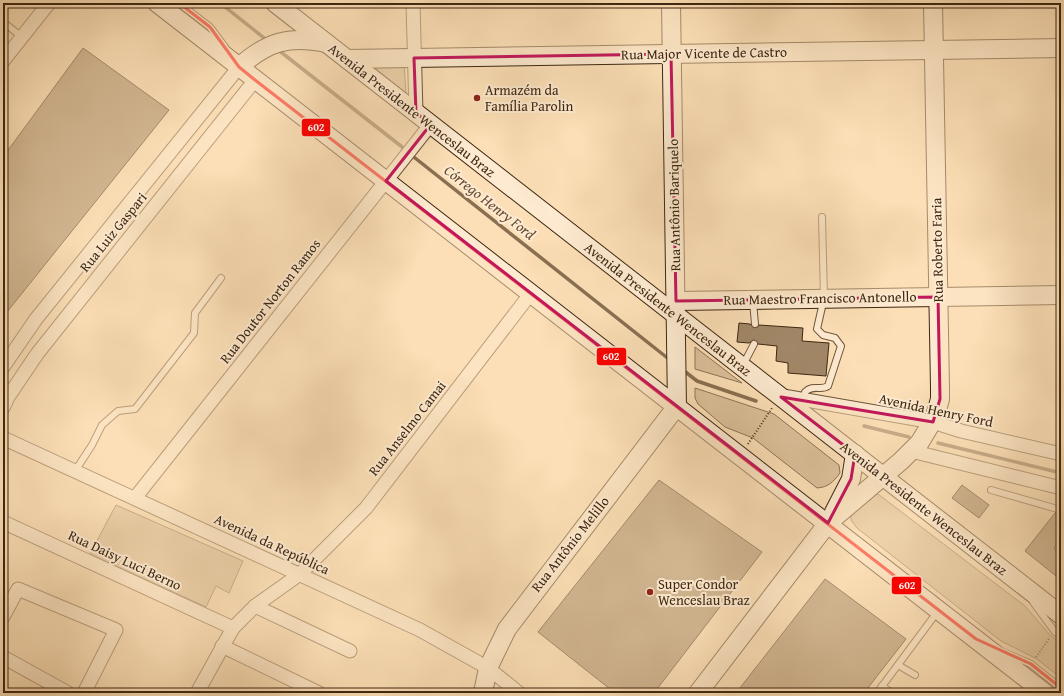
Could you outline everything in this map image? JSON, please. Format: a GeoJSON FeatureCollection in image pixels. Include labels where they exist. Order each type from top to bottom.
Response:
{"type":"FeatureCollection","features":[{"type":"Feature","properties":{"kind":"main road"},"geometry":{"type":"LineString","coordinates":[[157,3],[242,64],[255,80],[390,176],[531,293],[1045,693]]}},
{"type":"Feature","properties":{"kind":"main road","name":"Rua Antônio Bariquelo"},"geometry":{"type":"LineString","coordinates":[[671,3],[677,406]]}},
{"type":"Feature","properties":{"kind":"main road","name":"Rua Roberto Faria"},"geometry":{"type":"LineString","coordinates":[[828,523],[911,451],[933,422],[940,399],[933,3]]}},
{"type":"Feature","properties":{"kind":"main road","name":"Avenida Presidente Wenceslau Braz"},"geometry":{"type":"LineString","coordinates":[[280,7],[430,124],[676,308],[742,366],[1061,615]]}},
{"type":"Feature","properties":{"kind":"main road"},"geometry":{"type":"LineString","coordinates":[[242,64],[264,48],[285,40],[308,39],[327,43]]}},
{"type":"Feature","properties":{"kind":"main road","name":"Rua Major Vicente de Castro"},"geometry":{"type":"LineString","coordinates":[[347,59],[1061,48]]}},
{"type":"Feature","properties":{"kind":"main road","name":"Rua Maestro Francisco Antonello"},"geometry":{"type":"LineString","coordinates":[[676,308],[752,299],[1061,295]]}},
{"type":"Feature","properties":{"kind":"main road","name":"Rua Antônio Melillo"},"geometry":{"type":"LineString","coordinates":[[483,693],[488,668],[507,629],[677,406]]}},
{"type":"Feature","properties":{"kind":"main road"},"geometry":{"type":"LineString","coordinates":[[698,693],[828,523],[851,479],[855,454]]}},
{"type":"Feature","properties":{"kind":"street"},"geometry":{"type":"LineString","coordinates":[[3,61],[49,3]]}},
{"type":"Feature","properties":{"kind":"street"},"geometry":{"type":"LineString","coordinates":[[413,3],[416,113]]}},
{"type":"Feature","properties":{"kind":"street","name":"Rua Luiz Gaspari"},"geometry":{"type":"LineString","coordinates":[[3,367],[36,319],[242,64]]}},
{"type":"Feature","properties":{"kind":"street","name":"Rua Luiz Gaspari"},"geometry":{"type":"LineString","coordinates":[[3,408],[8,397],[37,354],[255,80]]}},
{"type":"Feature","properties":{"kind":"street","name":"Rua Doutor Norton Ramos"},"geometry":{"type":"LineString","coordinates":[[135,498],[430,124]]}},
{"type":"Feature","properties":{"kind":"street","name":"Rua Anselmo Camai"},"geometry":{"type":"LineString","coordinates":[[197,693],[233,628],[255,606],[300,574],[366,508],[531,293]]}},
{"type":"Feature","properties":{"kind":"street","name":"Avenida Henry Ford"},"geometry":{"type":"LineString","coordinates":[[780,396],[933,422],[961,431],[1061,454]]}},
{"type":"Feature","properties":{"kind":"street","name":"Avenida da República"},"geometry":{"type":"LineString","coordinates":[[3,438],[420,630],[488,668],[519,693]]}},
{"type":"Feature","properties":{"kind":"street"},"geometry":{"type":"LineString","coordinates":[[911,451],[1061,488]]}},
{"type":"Feature","properties":{"kind":"street","name":"Rua Daisy Luci Berno"},"geometry":{"type":"LineString","coordinates":[[3,522],[233,628]]}},
{"type":"Feature","properties":{"kind":"street"},"geometry":{"type":"LineString","coordinates":[[3,617],[18,588],[116,630],[84,693]]}},
{"type":"Feature","properties":{"kind":"street"},"geometry":{"type":"LineString","coordinates":[[255,606],[350,651]]}},
{"type":"Feature","properties":{"kind":"street"},"geometry":{"type":"LineString","coordinates":[[222,646],[319,693]]}},
{"type":"Feature","properties":{"kind":"street"},"geometry":{"type":"LineString","coordinates":[[3,657],[68,693]]}},
{"type":"Feature","properties":{"kind":"lane"},"geometry":{"type":"LineString","coordinates":[[180,3],[210,27],[242,64]]}},
{"type":"Feature","properties":{"kind":"lane"},"geometry":{"type":"LineString","coordinates":[[266,3],[280,7]]}},
{"type":"Feature","properties":{"kind":"lane"},"geometry":{"type":"LineString","coordinates":[[3,22],[22,36]]}},
{"type":"Feature","properties":{"kind":"lane"},"geometry":{"type":"LineString","coordinates":[[805,401],[805,392],[808,389],[813,387],[825,388],[828,386],[841,346],[835,338],[823,335],[817,329],[824,298],[822,217]]}},
{"type":"Feature","properties":{"kind":"lane"},"geometry":{"type":"LineString","coordinates":[[76,471],[102,425],[118,411],[135,409],[194,333],[195,313],[221,278]]}},
{"type":"Feature","properties":{"kind":"lane"},"geometry":{"type":"LineString","coordinates":[[752,299],[755,324]]}},
{"type":"Feature","properties":{"kind":"lane"},"geometry":{"type":"LineString","coordinates":[[742,366],[754,344]]}},
{"type":"Feature","properties":{"kind":"lane"},"geometry":{"type":"LineString","coordinates":[[991,490],[1061,510]]}},
{"type":"Feature","properties":{"kind":"lane"},"geometry":{"type":"LineString","coordinates":[[1017,580],[1055,632],[1061,636]]}},
{"type":"Feature","properties":{"kind":"lane"},"geometry":{"type":"LineString","coordinates":[[877,693],[939,610]]}},
{"type":"Feature","properties":{"kind":"lane"},"geometry":{"type":"LineString","coordinates":[[976,639],[1031,664],[1061,688]]}},
{"type":"Feature","properties":{"kind":"lane"},"geometry":{"type":"LineString","coordinates":[[898,665],[915,675]]}},
{"type":"Feature","properties":{"kind":"lane"},"geometry":{"type":"LineString","coordinates":[[882,686],[892,693]]}},
{"type":"Feature","properties":{"kind":"path"},"geometry":{"type":"LineString","coordinates":[[740,456],[780,396]]}},
{"type":"Feature","properties":{"kind":"path"},"geometry":{"type":"LineString","coordinates":[[1031,664],[1055,632]]}},
{"type":"Feature","properties":{"kind":"highlighted area"},"geometry":{"type":"Polygon","coordinates":[[[671,54],[676,301],[938,297],[940,399],[933,422],[781,397],[855,454],[851,479],[828,523],[386,181],[431,124],[416,113],[414,58],[671,54]]]}},
{"type":"Feature","properties":{"kind":"shaded area"},"geometry":{"type":"Polygon","coordinates":[[[404,63],[406,93],[371,65],[404,63]]]}},
{"type":"Feature","properties":{"kind":"shaded area"},"geometry":{"type":"Polygon","coordinates":[[[695,347],[742,383],[695,369],[695,347]]]}},
{"type":"Feature","properties":{"kind":"shaded area"},"geometry":{"type":"Polygon","coordinates":[[[695,388],[774,414],[839,465],[840,473],[830,484],[817,488],[753,438],[725,427],[698,404],[695,398],[695,388]]]}},
{"type":"Feature","properties":{"kind":"shaded area"},"geometry":{"type":"Polygon","coordinates":[[[878,494],[1025,606],[1050,635],[1061,644],[1061,678],[1037,659],[1001,641],[857,528],[851,520],[851,514],[873,496],[878,494]]]}},
{"type":"Feature","properties":{"kind":"shaded area"},"geometry":{"type":"Polygon","coordinates":[[[116,505],[243,561],[229,593],[216,586],[206,607],[90,554],[116,505]]]}},
{"type":"Feature","properties":{"kind":"building"},"geometry":{"type":"Polygon","coordinates":[[[83,48],[169,110],[3,317],[3,157],[83,48]]]}},
{"type":"Feature","properties":{"kind":"building"},"geometry":{"type":"Polygon","coordinates":[[[739,323],[750,324],[755,328],[759,325],[803,328],[802,341],[829,343],[826,376],[788,373],[788,363],[776,361],[777,346],[758,344],[754,340],[749,343],[737,342],[739,323]]]}},
{"type":"Feature","properties":{"kind":"building","name":"Super Condor Wenceslau Braz"},"geometry":{"type":"Polygon","coordinates":[[[659,480],[762,552],[654,693],[615,693],[538,632],[659,480]]]}},
{"type":"Feature","properties":{"kind":"building"},"geometry":{"type":"Polygon","coordinates":[[[962,485],[989,505],[979,518],[952,498],[962,485]]]}},
{"type":"Feature","properties":{"kind":"building"},"geometry":{"type":"Polygon","coordinates":[[[1055,513],[1061,514],[1061,539],[1054,548],[1061,554],[1061,580],[1025,551],[1055,513]]]}},
{"type":"Feature","properties":{"kind":"building"},"geometry":{"type":"Polygon","coordinates":[[[825,579],[906,639],[864,693],[736,693],[825,579]]]}},
{"type":"Feature","properties":{"kind":"waterway","name":"Córrego Henry Ford"},"geometry":{"type":"LineString","coordinates":[[220,3],[268,41]]}},
{"type":"Feature","properties":{"kind":"waterway","name":"Córrego Henry Ford"},"geometry":{"type":"LineString","coordinates":[[277,49],[406,150]]}},
{"type":"Feature","properties":{"kind":"waterway","name":"Córrego Henry Ford"},"geometry":{"type":"LineString","coordinates":[[410,154],[670,360]]}},
{"type":"Feature","properties":{"kind":"waterway","name":"Córrego Henry Ford"},"geometry":{"type":"LineString","coordinates":[[683,370],[697,381],[756,401]]}},
{"type":"Feature","properties":{"kind":"waterway","name":"Córrego Henry Ford"},"geometry":{"type":"LineString","coordinates":[[864,426],[909,437]]}},
{"type":"Feature","properties":{"kind":"waterway","name":"Córrego Henry Ford"},"geometry":{"type":"LineString","coordinates":[[938,443],[1061,473]]}},
{"type":"Feature","properties":{"kind":"transit line","name":"602"},"geometry":{"type":"LineString","coordinates":[[179,3],[210,27],[239,67],[255,80],[976,639],[1031,664],[1061,688]]}},
{"type":"Feature","properties":{"kind":"place","name":"Armazém da Família Parolin"},"geometry":{"type":"Point","coordinates":[477,98]}},
{"type":"Feature","properties":{"kind":"place","name":"Super Condor Wenceslau Braz"},"geometry":{"type":"Point","coordinates":[650,592]}}]}
